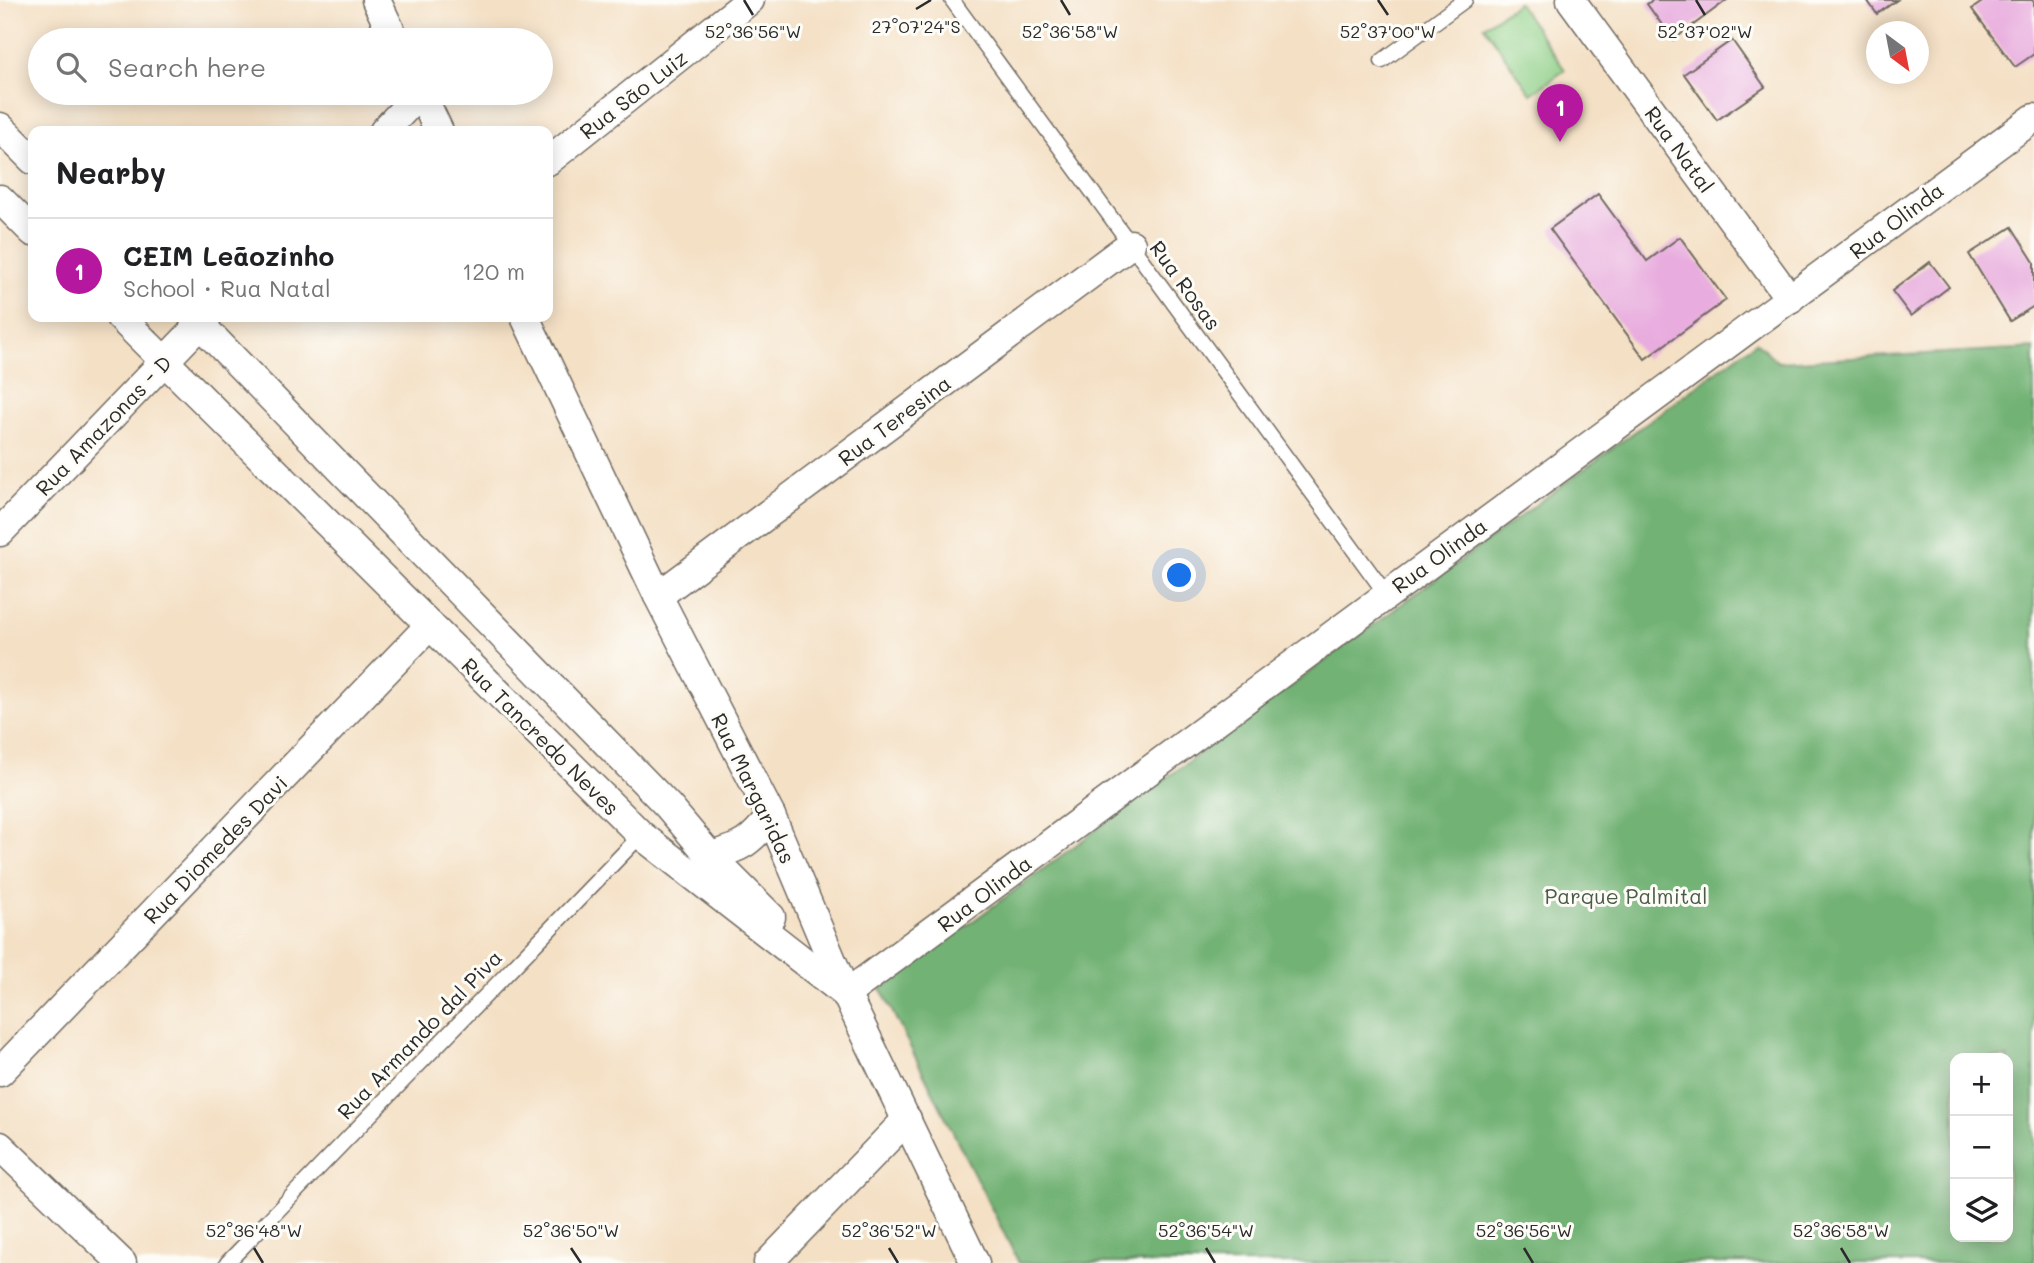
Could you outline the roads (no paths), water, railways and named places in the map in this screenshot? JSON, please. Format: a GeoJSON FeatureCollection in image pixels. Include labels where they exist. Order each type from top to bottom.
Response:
{"type":"FeatureCollection","features":[{"type":"Feature","properties":{"kind":"street"},"geometry":{"type":"LineString","coordinates":[[376,0],[390,28]]}},
{"type":"Feature","properties":{"kind":"street","name":"Rua São Luiz"},"geometry":{"type":"LineString","coordinates":[[553,157],[750,0]]}},
{"type":"Feature","properties":{"kind":"street","name":"Rua Natal"},"geometry":{"type":"LineString","coordinates":[[1571,0],[1790,299]]}},
{"type":"Feature","properties":{"kind":"street"},"geometry":{"type":"LineString","coordinates":[[389,126],[409,105]]}},
{"type":"Feature","properties":{"kind":"street"},"geometry":{"type":"LineString","coordinates":[[427,105],[437,126]]}},
{"type":"Feature","properties":{"kind":"street","name":"Rua Olinda"},"geometry":{"type":"LineString","coordinates":[[846,995],[2034,118]]}},
{"type":"Feature","properties":{"kind":"street"},"geometry":{"type":"LineString","coordinates":[[0,127],[28,155]]}},
{"type":"Feature","properties":{"kind":"street"},"geometry":{"type":"LineString","coordinates":[[0,199],[28,227]]}},
{"type":"Feature","properties":{"kind":"street","name":"Rua Teresina"},"geometry":{"type":"LineString","coordinates":[[658,596],[1130,244]]}},
{"type":"Feature","properties":{"kind":"street","name":"Rua Tancredo Neves"},"geometry":{"type":"LineString","coordinates":[[125,322],[641,835],[846,995]]}},
{"type":"Feature","properties":{"kind":"street","name":"Rua Amazonas - D"},"geometry":{"type":"LineString","coordinates":[[0,532],[164,361],[197,322]]}},
{"type":"Feature","properties":{"kind":"street","name":"Rua Tancredo Neves"},"geometry":{"type":"LineString","coordinates":[[203,322],[668,806],[710,856],[846,995]]}},
{"type":"Feature","properties":{"kind":"street","name":"Rua Margaridas"},"geometry":{"type":"LineString","coordinates":[[527,322],[658,596],[771,816],[846,995],[975,1263]]}},
{"type":"Feature","properties":{"kind":"street","name":"Rua Diomedes Davi"},"geometry":{"type":"LineString","coordinates":[[0,1072],[430,625]]}},
{"type":"Feature","properties":{"kind":"street"},"geometry":{"type":"LineString","coordinates":[[710,856],[733,850],[755,837],[771,816]]}},
{"type":"Feature","properties":{"kind":"street"},"geometry":{"type":"LineString","coordinates":[[768,1263],[907,1119]]}},
{"type":"Feature","properties":{"kind":"street"},"geometry":{"type":"LineString","coordinates":[[0,1146],[122,1263]]}},
{"type":"Feature","properties":{"kind":"lane","name":"Rua Rosas"},"geometry":{"type":"LineString","coordinates":[[952,0],[1386,594]]}},
{"type":"Feature","properties":{"kind":"lane"},"geometry":{"type":"LineString","coordinates":[[1382,61],[1465,0]]}},
{"type":"Feature","properties":{"kind":"lane","name":"Rua Armando dal Piva"},"geometry":{"type":"LineString","coordinates":[[227,1263],[641,835]]}},
{"type":"Feature","properties":{"kind":"place","name":"CEIM Leãozinho"},"geometry":{"type":"Point","coordinates":[1560,142]}},
{"type":"Feature","properties":{"kind":"park label","name":"Parque Palmital"},"geometry":{"type":"Point","coordinates":[1626,895]}}]}
